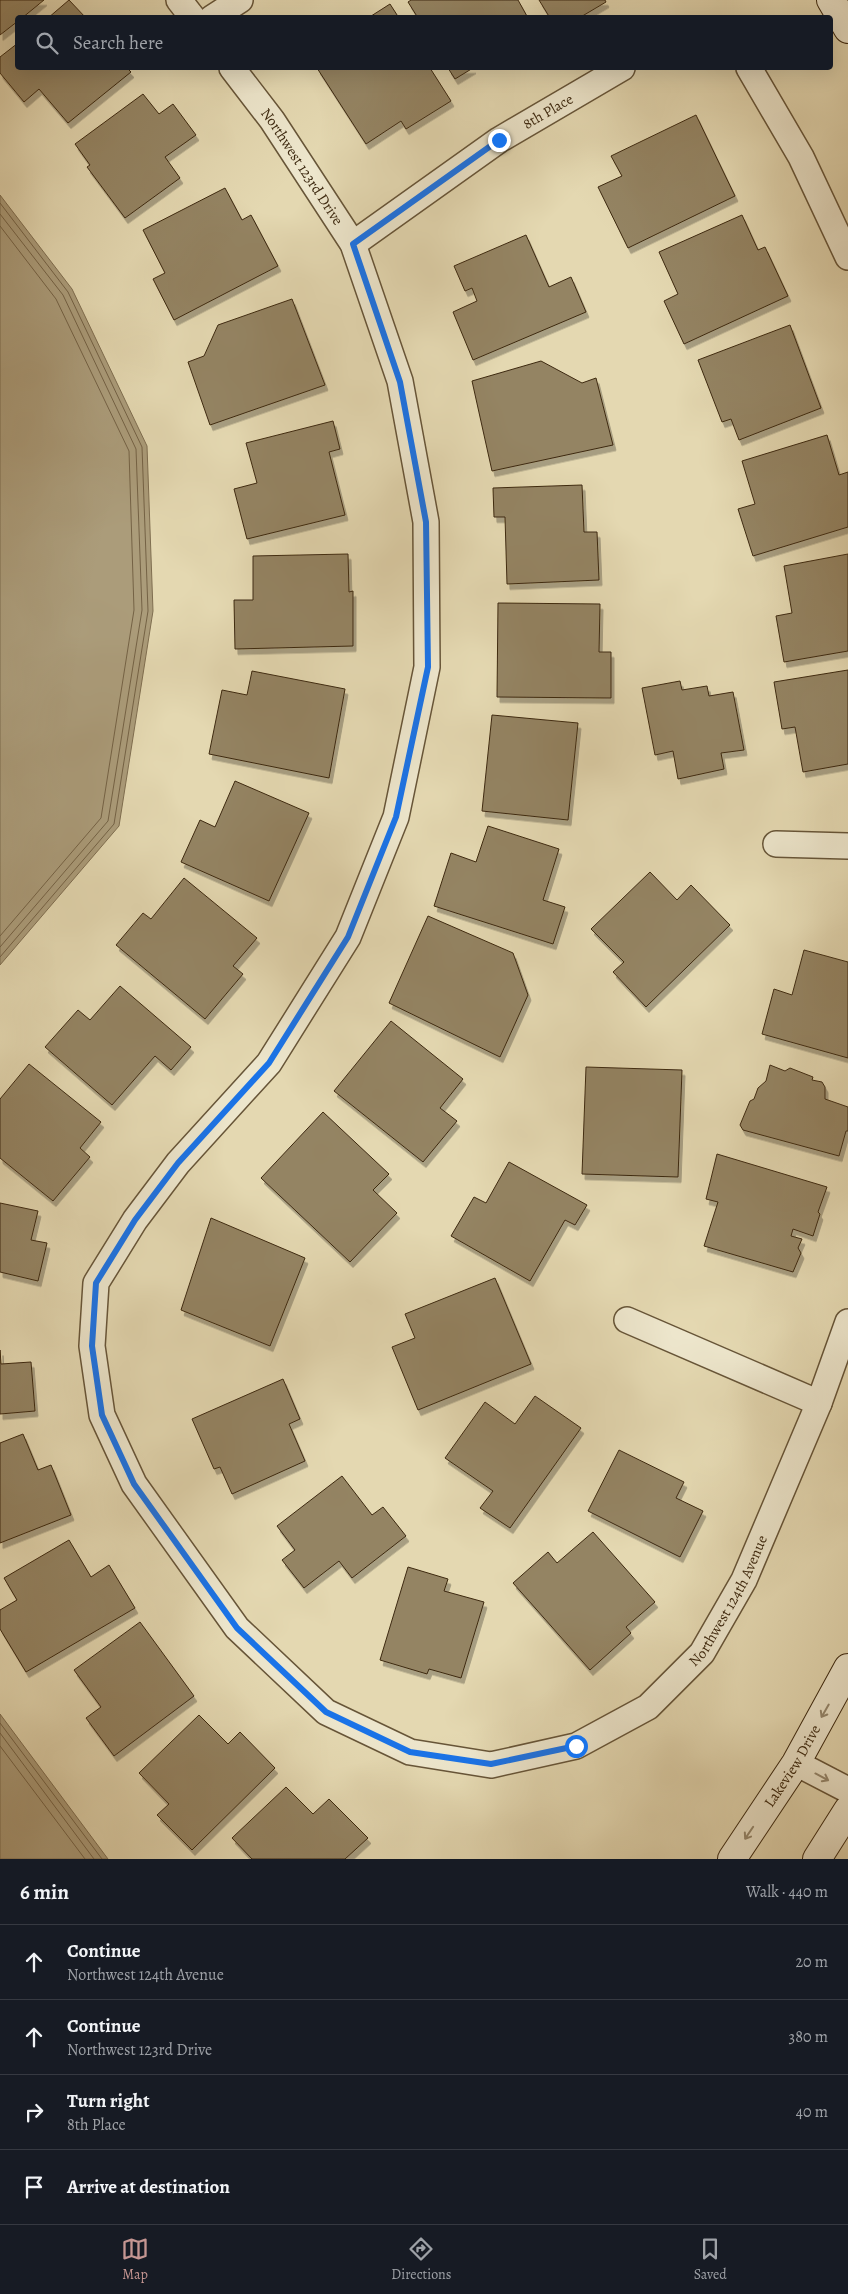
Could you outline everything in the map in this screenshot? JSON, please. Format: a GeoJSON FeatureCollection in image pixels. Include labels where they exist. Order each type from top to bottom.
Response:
{"type":"FeatureCollection","features":[{"type":"Feature","properties":{"kind":"street"},"geometry":{"type":"LineString","coordinates":[[179,0],[191,15]]}},
{"type":"Feature","properties":{"kind":"street"},"geometry":{"type":"LineString","coordinates":[[217,15],[240,0]]}},
{"type":"Feature","properties":{"kind":"street"},"geometry":{"type":"LineString","coordinates":[[831,0],[848,29]]}},
{"type":"Feature","properties":{"kind":"street","name":"Northwest 123rd Drive"},"geometry":{"type":"LineString","coordinates":[[234,70],[272,120],[353,244],[400,382],[426,522],[428,667],[396,817],[348,937],[269,1063],[178,1163],[135,1220],[96,1283],[92,1346],[102,1415],[134,1484],[237,1628],[326,1712],[410,1752],[491,1764]]}},
{"type":"Feature","properties":{"kind":"street","name":"8th Place"},"geometry":{"type":"LineString","coordinates":[[353,244],[499,140],[619,70]]}},
{"type":"Feature","properties":{"kind":"street"},"geometry":{"type":"LineString","coordinates":[[751,70],[800,157],[848,257]]}},
{"type":"Feature","properties":{"kind":"street"},"geometry":{"type":"LineString","coordinates":[[776,844],[848,846]]}},
{"type":"Feature","properties":{"kind":"street"},"geometry":{"type":"LineString","coordinates":[[628,1320],[819,1402]]}},
{"type":"Feature","properties":{"kind":"street","name":"Northwest 124th Avenue"},"geometry":{"type":"LineString","coordinates":[[491,1764],[576,1746],[648,1706],[702,1653],[744,1580],[819,1402],[848,1322]]}},
{"type":"Feature","properties":{"kind":"street","name":"Lakeview Drive"},"geometry":{"type":"LineString","coordinates":[[732,1859],[796,1763],[846,1678]]}},
{"type":"Feature","properties":{"kind":"street"},"geometry":{"type":"LineString","coordinates":[[796,1763],[848,1790]]}},
{"type":"Feature","properties":{"kind":"street"},"geometry":{"type":"LineString","coordinates":[[816,1859],[848,1810]]}},
{"type":"Feature","properties":{"kind":"water"},"geometry":{"type":"Polygon","coordinates":[[[0,195],[72,289],[147,446],[153,611],[119,826],[0,965],[0,195]]]}},
{"type":"Feature","properties":{"kind":"water"},"geometry":{"type":"Polygon","coordinates":[[[0,1714],[108,1859],[0,1859],[0,1714]]]}},
{"type":"Feature","properties":{"kind":"building"},"geometry":{"type":"Polygon","coordinates":[[[0,0],[44,0],[26,15],[15,15],[15,23],[0,35],[0,0]]]}},
{"type":"Feature","properties":{"kind":"building"},"geometry":{"type":"Polygon","coordinates":[[[69,0],[83,15],[52,15],[69,0]]]}},
{"type":"Feature","properties":{"kind":"building"},"geometry":{"type":"Polygon","coordinates":[[[411,0],[518,0],[526,15],[416,15],[408,2],[411,0]]]}},
{"type":"Feature","properties":{"kind":"building"},"geometry":{"type":"Polygon","coordinates":[[[539,0],[605,0],[606,2],[584,15],[548,15],[539,0]]]}},
{"type":"Feature","properties":{"kind":"building"},"geometry":{"type":"Polygon","coordinates":[[[390,4],[397,15],[373,15],[390,4]]]}},
{"type":"Feature","properties":{"kind":"building"},"geometry":{"type":"Polygon","coordinates":[[[15,45],[15,70],[129,70],[131,72],[68,123],[39,89],[24,102],[0,73],[0,57],[15,45]]]}},
{"type":"Feature","properties":{"kind":"building"},"geometry":{"type":"Polygon","coordinates":[[[318,70],[431,70],[451,101],[406,129],[401,121],[366,144],[318,70]]]}},
{"type":"Feature","properties":{"kind":"building"},"geometry":{"type":"Polygon","coordinates":[[[449,70],[470,70],[455,79],[449,70]]]}},
{"type":"Feature","properties":{"kind":"building"},"geometry":{"type":"Polygon","coordinates":[[[143,94],[159,114],[173,104],[196,135],[165,157],[180,178],[125,218],[87,167],[90,165],[75,144],[143,94]]]}},
{"type":"Feature","properties":{"kind":"building"},"geometry":{"type":"Polygon","coordinates":[[[696,115],[735,196],[628,248],[598,187],[622,176],[611,156],[696,115]]]}},
{"type":"Feature","properties":{"kind":"building"},"geometry":{"type":"Polygon","coordinates":[[[225,188],[242,220],[251,215],[278,266],[174,320],[153,279],[165,273],[143,230],[225,188]]]}},
{"type":"Feature","properties":{"kind":"building"},"geometry":{"type":"Polygon","coordinates":[[[742,215],[758,250],[765,247],[788,296],[684,344],[664,301],[678,294],[659,252],[742,215]]]}},
{"type":"Feature","properties":{"kind":"building"},"geometry":{"type":"Polygon","coordinates":[[[526,235],[549,287],[571,277],[586,312],[473,360],[453,312],[477,301],[472,288],[465,291],[454,266],[526,235]]]}},
{"type":"Feature","properties":{"kind":"building"},"geometry":{"type":"Polygon","coordinates":[[[292,299],[325,385],[210,425],[188,362],[204,356],[218,325],[292,299]]]}},
{"type":"Feature","properties":{"kind":"building"},"geometry":{"type":"Polygon","coordinates":[[[790,325],[821,408],[739,440],[731,419],[722,422],[698,360],[790,325]]]}},
{"type":"Feature","properties":{"kind":"building"},"geometry":{"type":"Polygon","coordinates":[[[541,361],[582,383],[596,378],[613,445],[492,471],[472,381],[541,361]]]}},
{"type":"Feature","properties":{"kind":"building"},"geometry":{"type":"Polygon","coordinates":[[[333,421],[340,449],[329,452],[345,515],[247,539],[234,489],[257,483],[246,443],[333,421]]]}},
{"type":"Feature","properties":{"kind":"building"},"geometry":{"type":"Polygon","coordinates":[[[827,435],[839,475],[848,472],[848,527],[753,556],[738,509],[755,504],[742,461],[827,435]]]}},
{"type":"Feature","properties":{"kind":"building"},"geometry":{"type":"Polygon","coordinates":[[[582,485],[584,532],[597,532],[599,580],[507,584],[505,517],[494,517],[493,488],[582,485]]]}},
{"type":"Feature","properties":{"kind":"building"},"geometry":{"type":"Polygon","coordinates":[[[348,554],[349,592],[353,591],[353,646],[235,649],[234,600],[253,600],[253,556],[348,554]]]}},
{"type":"Feature","properties":{"kind":"building"},"geometry":{"type":"Polygon","coordinates":[[[848,554],[848,651],[784,662],[776,616],[792,613],[784,566],[848,554]]]}},
{"type":"Feature","properties":{"kind":"building"},"geometry":{"type":"Polygon","coordinates":[[[498,603],[600,604],[599,652],[611,652],[611,698],[497,697],[498,603]]]}},
{"type":"Feature","properties":{"kind":"building"},"geometry":{"type":"Polygon","coordinates":[[[848,670],[848,764],[803,772],[795,727],[782,729],[774,682],[848,670]]]}},
{"type":"Feature","properties":{"kind":"building"},"geometry":{"type":"Polygon","coordinates":[[[252,671],[345,689],[329,778],[209,754],[222,690],[247,695],[252,671]]]}},
{"type":"Feature","properties":{"kind":"building"},"geometry":{"type":"Polygon","coordinates":[[[680,681],[682,690],[707,686],[709,696],[733,692],[744,750],[721,753],[724,769],[678,779],[673,751],[655,755],[642,688],[680,681]]]}},
{"type":"Feature","properties":{"kind":"building"},"geometry":{"type":"Polygon","coordinates":[[[492,715],[578,723],[568,820],[482,811],[492,715]]]}},
{"type":"Feature","properties":{"kind":"building"},"geometry":{"type":"Polygon","coordinates":[[[235,781],[309,813],[269,901],[181,862],[200,820],[215,827],[235,781]]]}},
{"type":"Feature","properties":{"kind":"building"},"geometry":{"type":"Polygon","coordinates":[[[488,826],[559,849],[543,900],[565,907],[553,944],[434,906],[451,853],[476,862],[488,826]]]}},
{"type":"Feature","properties":{"kind":"building"},"geometry":{"type":"Polygon","coordinates":[[[650,872],[677,900],[691,885],[730,925],[646,1007],[613,972],[624,962],[591,929],[650,872]]]}},
{"type":"Feature","properties":{"kind":"building"},"geometry":{"type":"Polygon","coordinates":[[[184,878],[257,938],[233,966],[243,974],[205,1019],[116,945],[143,913],[151,919],[184,878]]]}},
{"type":"Feature","properties":{"kind":"building"},"geometry":{"type":"Polygon","coordinates":[[[428,916],[513,953],[528,995],[500,1057],[389,1003],[428,916]]]}},
{"type":"Feature","properties":{"kind":"building"},"geometry":{"type":"Polygon","coordinates":[[[804,950],[848,962],[848,1058],[762,1034],[774,989],[792,995],[804,950]]]}},
{"type":"Feature","properties":{"kind":"building"},"geometry":{"type":"Polygon","coordinates":[[[120,986],[191,1047],[171,1070],[155,1056],[112,1105],[45,1047],[78,1010],[90,1020],[120,986]]]}},
{"type":"Feature","properties":{"kind":"building"},"geometry":{"type":"Polygon","coordinates":[[[391,1021],[463,1079],[440,1108],[457,1121],[423,1162],[334,1091],[391,1021]]]}},
{"type":"Feature","properties":{"kind":"building"},"geometry":{"type":"Polygon","coordinates":[[[29,1064],[101,1122],[80,1148],[90,1157],[53,1201],[0,1158],[0,1099],[29,1064]]]}},
{"type":"Feature","properties":{"kind":"building"},"geometry":{"type":"Polygon","coordinates":[[[770,1065],[785,1071],[790,1068],[813,1077],[812,1080],[822,1082],[825,1087],[825,1099],[848,1107],[848,1131],[846,1131],[839,1156],[743,1130],[740,1125],[750,1101],[754,1099],[758,1088],[766,1081],[770,1065]]]}},
{"type":"Feature","properties":{"kind":"building"},"geometry":{"type":"Polygon","coordinates":[[[586,1067],[682,1070],[678,1177],[582,1174],[586,1067]]]}},
{"type":"Feature","properties":{"kind":"building"},"geometry":{"type":"Polygon","coordinates":[[[323,1112],[389,1174],[373,1190],[397,1213],[350,1262],[261,1178],[323,1112]]]}},
{"type":"Feature","properties":{"kind":"building"},"geometry":{"type":"Polygon","coordinates":[[[717,1154],[827,1187],[818,1212],[820,1214],[813,1236],[793,1229],[791,1236],[802,1239],[798,1248],[801,1253],[793,1272],[704,1246],[718,1202],[706,1199],[717,1154]]]}},
{"type":"Feature","properties":{"kind":"building"},"geometry":{"type":"Polygon","coordinates":[[[509,1162],[587,1205],[575,1225],[565,1220],[530,1281],[451,1236],[474,1197],[486,1203],[509,1162]]]}},
{"type":"Feature","properties":{"kind":"building"},"geometry":{"type":"Polygon","coordinates":[[[0,1203],[38,1211],[31,1240],[47,1243],[38,1281],[0,1272],[0,1203]]]}},
{"type":"Feature","properties":{"kind":"building"},"geometry":{"type":"Polygon","coordinates":[[[211,1218],[305,1258],[270,1346],[181,1310],[211,1218]]]}},
{"type":"Feature","properties":{"kind":"building"},"geometry":{"type":"Polygon","coordinates":[[[495,1278],[531,1364],[418,1410],[392,1347],[415,1338],[405,1314],[495,1278]]]}},
{"type":"Feature","properties":{"kind":"building"},"geometry":{"type":"Polygon","coordinates":[[[0,1350],[1,1364],[31,1362],[35,1411],[0,1414],[0,1350]]]}},
{"type":"Feature","properties":{"kind":"building"},"geometry":{"type":"Polygon","coordinates":[[[283,1379],[300,1419],[289,1424],[305,1461],[232,1494],[220,1467],[214,1469],[192,1419],[283,1379]]]}},
{"type":"Feature","properties":{"kind":"building"},"geometry":{"type":"Polygon","coordinates":[[[535,1396],[581,1428],[510,1528],[480,1508],[493,1491],[445,1458],[485,1402],[515,1424],[535,1396]]]}},
{"type":"Feature","properties":{"kind":"building"},"geometry":{"type":"Polygon","coordinates":[[[23,1434],[38,1470],[51,1465],[71,1515],[0,1543],[0,1443],[23,1434]]]}},
{"type":"Feature","properties":{"kind":"building"},"geometry":{"type":"Polygon","coordinates":[[[619,1450],[684,1482],[676,1498],[703,1511],[680,1557],[588,1511],[619,1450]]]}},
{"type":"Feature","properties":{"kind":"building"},"geometry":{"type":"Polygon","coordinates":[[[342,1476],[372,1515],[383,1507],[406,1536],[352,1578],[339,1561],[304,1588],[282,1560],[295,1550],[277,1526],[342,1476]]]}},
{"type":"Feature","properties":{"kind":"building"},"geometry":{"type":"Polygon","coordinates":[[[593,1532],[655,1602],[626,1627],[631,1633],[590,1670],[513,1583],[548,1552],[557,1563],[593,1532]]]}},
{"type":"Feature","properties":{"kind":"building"},"geometry":{"type":"Polygon","coordinates":[[[69,1540],[91,1577],[109,1565],[135,1608],[26,1672],[0,1629],[0,1610],[17,1600],[4,1578],[69,1540]]]}},
{"type":"Feature","properties":{"kind":"building"},"geometry":{"type":"Polygon","coordinates":[[[408,1567],[448,1579],[444,1591],[484,1602],[461,1678],[429,1669],[427,1674],[380,1660],[408,1567]]]}},
{"type":"Feature","properties":{"kind":"building"},"geometry":{"type":"Polygon","coordinates":[[[140,1622],[194,1696],[114,1756],[86,1718],[101,1707],[74,1670],[140,1622]]]}},
{"type":"Feature","properties":{"kind":"building"},"geometry":{"type":"Polygon","coordinates":[[[199,1715],[228,1744],[240,1732],[275,1768],[192,1850],[157,1815],[169,1804],[139,1773],[199,1715]]]}},
{"type":"Feature","properties":{"kind":"building"},"geometry":{"type":"Polygon","coordinates":[[[286,1787],[313,1814],[329,1799],[368,1838],[345,1859],[252,1859],[232,1838],[286,1787]]]}},
{"type":"Feature","properties":{"kind":"route"},"geometry":{"type":"LineString","coordinates":[[499,140],[353,244],[400,382],[426,522],[428,667],[396,817],[348,937],[269,1063],[178,1163],[135,1220],[96,1283],[92,1346],[102,1415],[134,1484],[237,1628],[326,1712],[410,1752],[491,1764],[576,1746]]}}]}
